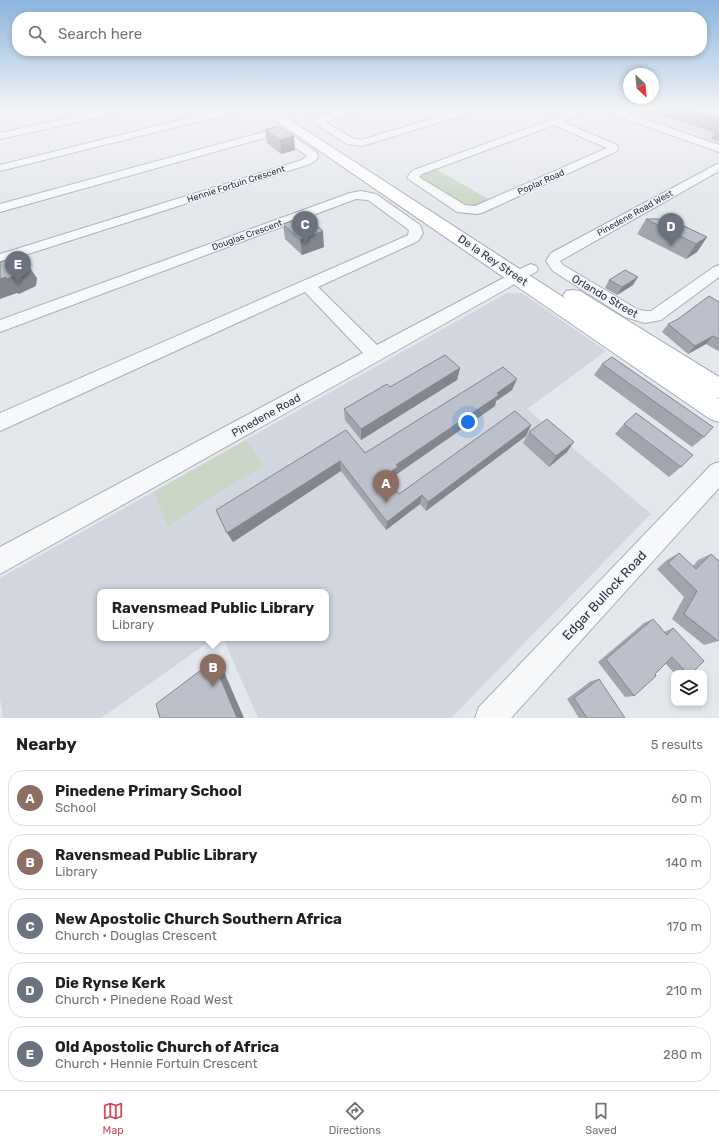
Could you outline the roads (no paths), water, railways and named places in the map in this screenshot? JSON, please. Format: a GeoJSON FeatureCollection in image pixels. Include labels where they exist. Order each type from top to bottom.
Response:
{"type":"FeatureCollection","features":[{"type":"Feature","properties":{"kind":"main road","name":"De la Rey Street"},"geometry":{"type":"LineString","coordinates":[[318,143],[525,273],[719,389]]}},
{"type":"Feature","properties":{"kind":"main road","name":"De la Rey Street"},"geometry":{"type":"LineString","coordinates":[[331,143],[525,273],[719,412]]}},
{"type":"Feature","properties":{"kind":"street"},"geometry":{"type":"LineString","coordinates":[[0,168],[102,143]]}},
{"type":"Feature","properties":{"kind":"street","name":"Hennie Fortuin Crescent"},"geometry":{"type":"LineString","coordinates":[[0,208],[237,143]]}},
{"type":"Feature","properties":{"kind":"street","name":"Hennie Fortuin Crescent"},"geometry":{"type":"LineString","coordinates":[[0,258],[312,159],[313,155],[296,143]]}},
{"type":"Feature","properties":{"kind":"street","name":"Poplar Road"},"geometry":{"type":"LineString","coordinates":[[498,143],[418,172],[413,177],[416,181],[462,209],[477,210],[613,149],[613,147],[604,143]]}},
{"type":"Feature","properties":{"kind":"street"},"geometry":{"type":"LineString","coordinates":[[701,143],[719,149]]}},
{"type":"Feature","properties":{"kind":"street","name":"Pinedene Road West"},"geometry":{"type":"LineString","coordinates":[[553,261],[556,256],[719,166]]}},
{"type":"Feature","properties":{"kind":"street","name":"Douglas Crescent"},"geometry":{"type":"LineString","coordinates":[[0,326],[354,196],[360,195],[372,197],[415,228],[416,233],[414,237],[409,240],[0,422]]}},
{"type":"Feature","properties":{"kind":"street","name":"Orlando Street"},"geometry":{"type":"LineString","coordinates":[[553,261],[558,268],[631,313],[645,317],[655,316],[719,270]]}},
{"type":"Feature","properties":{"kind":"street","name":"Pinedene Road"},"geometry":{"type":"LineString","coordinates":[[0,561],[525,273]]}},
{"type":"Feature","properties":{"kind":"street"},"geometry":{"type":"LineString","coordinates":[[307,285],[376,355]]}},
{"type":"Feature","properties":{"kind":"street","name":"Edgar Bullock Road"},"geometry":{"type":"LineString","coordinates":[[490,718],[719,472]]}},
{"type":"Feature","properties":{"kind":"place","name":"New Apostolic Church Southern Africa"},"geometry":{"type":"Point","coordinates":[305,244]}},
{"type":"Feature","properties":{"kind":"place","name":"Die Rynse Kerk"},"geometry":{"type":"Point","coordinates":[671,246]}},
{"type":"Feature","properties":{"kind":"place","name":"Old Apostolic Church of Africa"},"geometry":{"type":"Point","coordinates":[18,284]}},
{"type":"Feature","properties":{"kind":"place","name":"Pinedene Primary School"},"geometry":{"type":"Point","coordinates":[386,503]}},
{"type":"Feature","properties":{"kind":"place","name":"Ravensmead Public Library"},"geometry":{"type":"Point","coordinates":[213,687]}}]}
